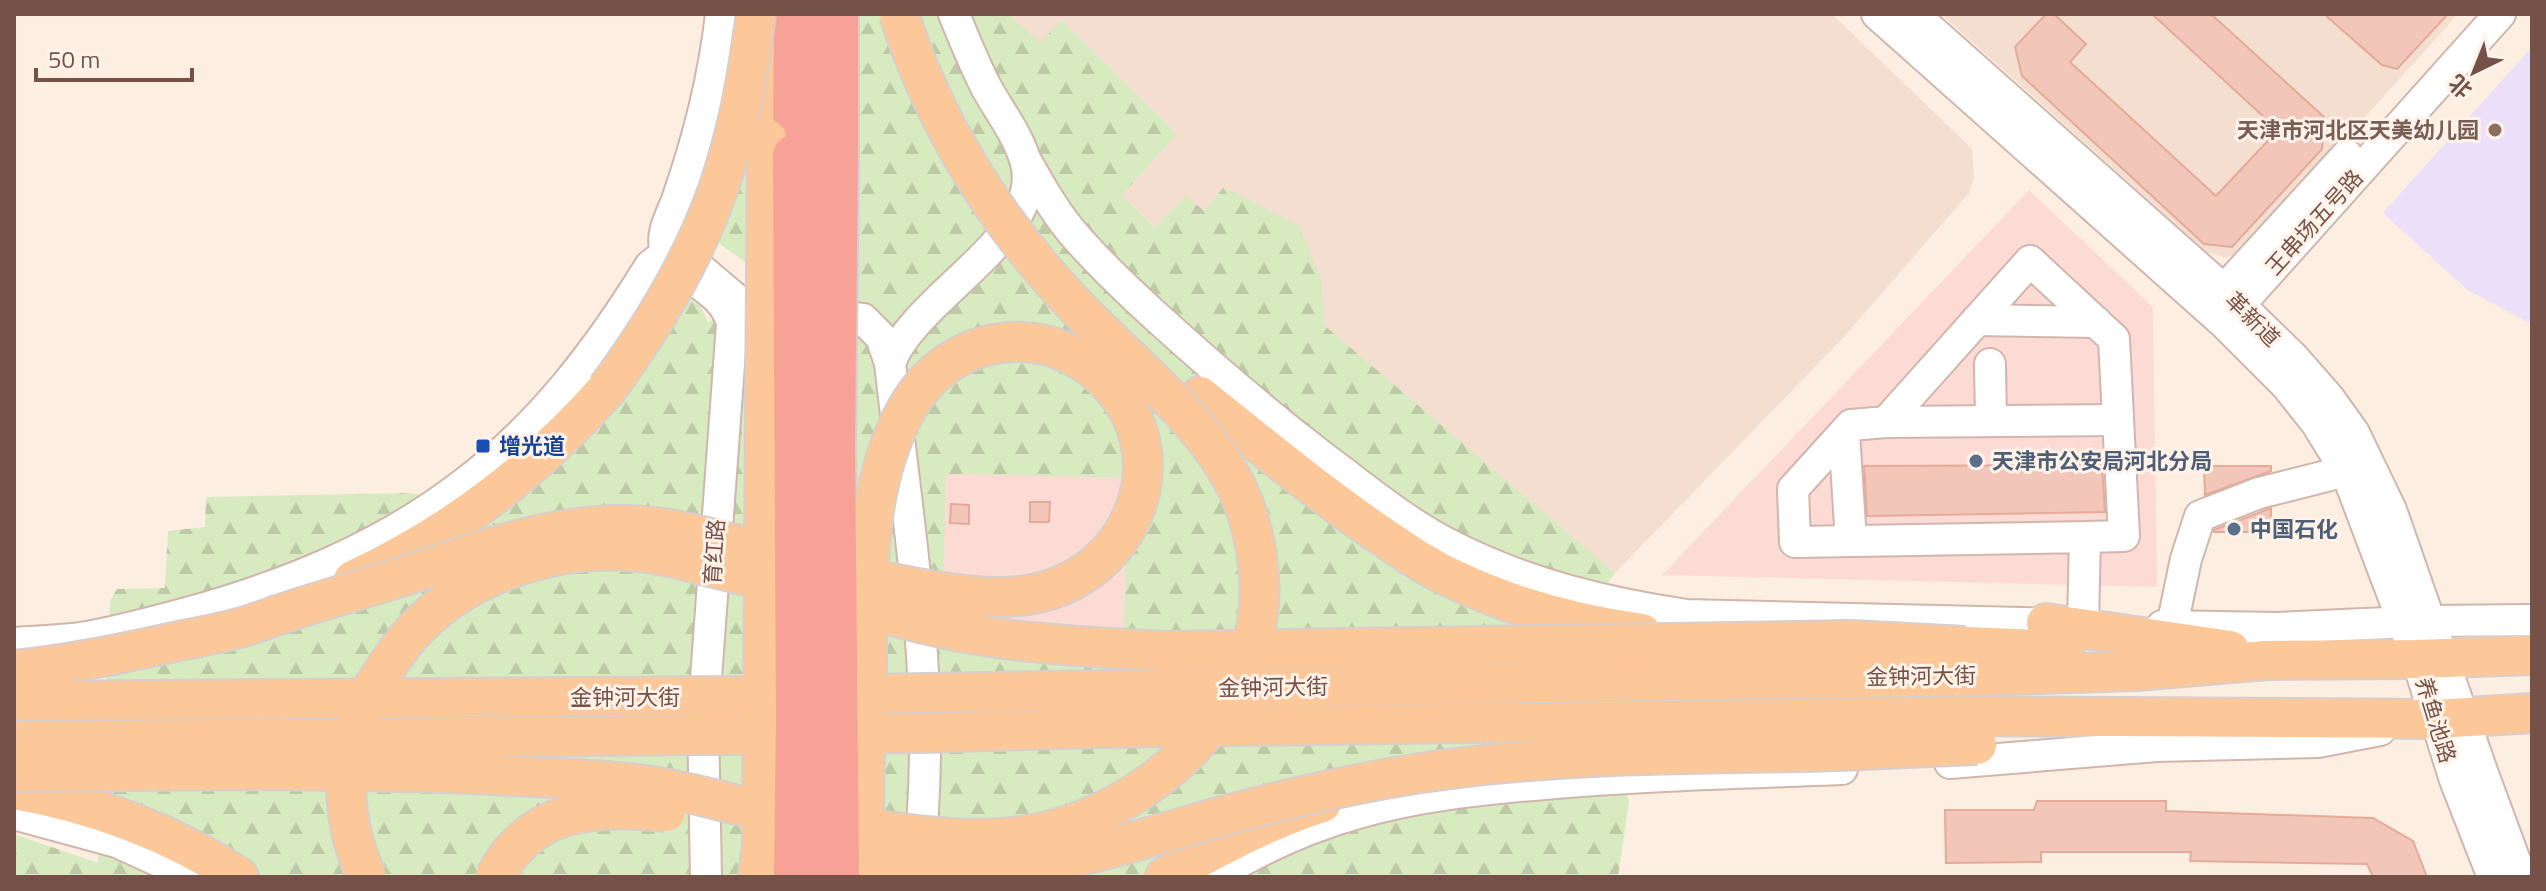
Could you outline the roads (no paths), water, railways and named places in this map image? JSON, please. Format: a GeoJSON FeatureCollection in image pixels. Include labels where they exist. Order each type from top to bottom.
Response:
{"type":"FeatureCollection","features":[{"type":"Feature","properties":{"kind":"highway"},"geometry":{"type":"LineString","coordinates":[[796,14],[796,877]]}},
{"type":"Feature","properties":{"kind":"highway"},"geometry":{"type":"LineString","coordinates":[[836,14],[833,446],[837,877]]}},
{"type":"Feature","properties":{"kind":"main road"},"geometry":{"type":"LineString","coordinates":[[285,612],[412,551],[460,521],[541,457],[607,389],[674,289],[709,212],[734,138],[756,14]]}},
{"type":"Feature","properties":{"kind":"main road"},"geometry":{"type":"LineString","coordinates":[[758,877],[762,845],[767,138],[772,14]]}},
{"type":"Feature","properties":{"kind":"main road"},"geometry":{"type":"LineString","coordinates":[[14,772],[311,770],[550,778],[650,785],[783,814],[886,832],[954,839],[1005,838],[1070,824],[1128,798],[1176,763],[1201,737],[1231,695],[1241,677],[1254,637],[1260,609],[1261,578],[1246,510],[1228,470],[1194,425],[1065,296],[990,200],[954,142],[930,93],[899,14]]}},
{"type":"Feature","properties":{"kind":"main road"},"geometry":{"type":"LineString","coordinates":[[922,14],[955,99],[992,170],[1039,238],[1086,292],[1200,396],[1339,507],[1413,558],[1455,580],[1546,614],[1617,630],[1740,642]]}},
{"type":"Feature","properties":{"kind":"main road"},"geometry":{"type":"LineString","coordinates":[[14,670],[235,629],[504,542],[567,529],[616,525],[671,529],[761,550],[859,575],[873,579],[934,591],[1017,598],[1042,593],[1064,585],[1103,560],[1131,521],[1142,486],[1142,453],[1129,411],[1105,379],[1087,362],[1068,352],[1021,341],[996,343],[955,358],[923,386],[908,407],[887,453],[875,507],[869,564],[868,580],[863,877]]}},
{"type":"Feature","properties":{"kind":"main road"},"geometry":{"type":"LineString","coordinates":[[367,877],[357,855],[345,791],[348,752],[371,690],[406,639],[458,596],[495,574],[567,555],[614,550],[641,552],[737,573],[962,632],[1100,648],[1167,651],[1851,640],[1968,661]]}},
{"type":"Feature","properties":{"kind":"main road"},"geometry":{"type":"LineString","coordinates":[[2046,623],[2216,647],[2267,660]]}},
{"type":"Feature","properties":{"kind":"main road","name":"金钟河大街"},"geometry":{"type":"LineString","coordinates":[[14,701],[743,696],[1968,661],[2136,671],[2267,660],[2532,655]]}},
{"type":"Feature","properties":{"kind":"main road","name":"金钟河大街"},"geometry":{"type":"LineString","coordinates":[[14,741],[922,733],[1147,727],[1974,730],[2304,718],[2450,718],[2532,713]]}},
{"type":"Feature","properties":{"kind":"main road"},"geometry":{"type":"LineString","coordinates":[[495,877],[508,857],[534,831],[549,821],[582,812],[626,809],[672,813],[773,831],[895,859],[940,866],[987,868],[1078,857],[1299,795],[1421,773],[1551,758],[1805,752],[1974,730]]}},
{"type":"Feature","properties":{"kind":"main road"},"geometry":{"type":"LineString","coordinates":[[1165,877],[1302,809],[1421,773]]}},
{"type":"Feature","properties":{"kind":"main road"},"geometry":{"type":"LineString","coordinates":[[14,790],[87,807],[153,831],[211,859],[239,877]]}},
{"type":"Feature","properties":{"kind":"street"},"geometry":{"type":"LineString","coordinates":[[14,643],[85,637],[141,625],[251,594],[311,573],[413,519],[463,485],[515,439],[569,383],[599,345],[660,253],[714,67],[721,14]]}},
{"type":"Feature","properties":{"kind":"street"},"geometry":{"type":"LineString","coordinates":[[954,14],[986,86],[1053,207],[1111,273],[1199,356],[1258,406],[1395,511],[1452,546],[1514,574],[1630,607],[1687,615],[2277,628],[2417,621],[2532,620]]}},
{"type":"Feature","properties":{"kind":"street","name":"革新道"},"geometry":{"type":"LineString","coordinates":[[1877,14],[2311,378],[2354,433],[2391,510],[2417,621],[2430,659]]}},
{"type":"Feature","properties":{"kind":"street","name":"革新道"},"geometry":{"type":"LineString","coordinates":[[1913,14],[2224,306],[2317,424],[2346,471],[2417,621]]}},
{"type":"Feature","properties":{"kind":"street","name":"王串场五号路"},"geometry":{"type":"LineString","coordinates":[[2224,306],[2474,14]]}},
{"type":"Feature","properties":{"kind":"street","name":"王串场五号路"},"geometry":{"type":"LineString","coordinates":[[2224,306],[2500,14]]}},
{"type":"Feature","properties":{"kind":"street"},"geometry":{"type":"LineString","coordinates":[[890,363],[895,349],[916,321],[1010,227],[1028,192],[1025,159]]}},
{"type":"Feature","properties":{"kind":"street"},"geometry":{"type":"LineString","coordinates":[[660,253],[683,256],[691,261],[744,306],[863,319],[902,314],[912,309],[1003,221],[1033,212],[1051,215],[1066,224]]}},
{"type":"Feature","properties":{"kind":"street","name":"育红路"},"geometry":{"type":"LineString","coordinates":[[660,253],[723,305],[730,318],[732,333],[703,719],[706,877]]}},
{"type":"Feature","properties":{"kind":"street"},"geometry":{"type":"LineString","coordinates":[[1886,422],[2030,261],[2114,339],[2124,536],[1795,542],[1793,489],[1851,425],[2118,420]]}},
{"type":"Feature","properties":{"kind":"street"},"geometry":{"type":"LineString","coordinates":[[732,333],[745,313],[755,309]]}},
{"type":"Feature","properties":{"kind":"street"},"geometry":{"type":"LineString","coordinates":[[863,319],[881,337],[890,363],[917,580],[926,716],[925,804],[917,877]]}},
{"type":"Feature","properties":{"kind":"street"},"geometry":{"type":"LineString","coordinates":[[1977,320],[2096,322]]}},
{"type":"Feature","properties":{"kind":"street"},"geometry":{"type":"LineString","coordinates":[[1990,364],[1991,421]]}},
{"type":"Feature","properties":{"kind":"street"},"geometry":{"type":"LineString","coordinates":[[1844,433],[1851,541]]}},
{"type":"Feature","properties":{"kind":"street"},"geometry":{"type":"LineString","coordinates":[[2172,626],[2186,559],[2200,516],[2259,493],[2346,471]]}},
{"type":"Feature","properties":{"kind":"street"},"geometry":{"type":"LineString","coordinates":[[2083,624],[2085,537]]}},
{"type":"Feature","properties":{"kind":"street","name":"养鱼池路"},"geometry":{"type":"LineString","coordinates":[[2430,659],[2469,777],[2493,877]]}},
{"type":"Feature","properties":{"kind":"street","name":"金钟河大街"},"geometry":{"type":"LineString","coordinates":[[1213,877],[1288,838],[1357,813],[1401,802],[1492,788],[1611,778],[1902,767],[2157,746],[2318,742],[2450,718]]}},
{"type":"Feature","properties":{"kind":"street","name":"养鱼池路"},"geometry":{"type":"LineString","coordinates":[[2469,777],[2504,804]]}},
{"type":"Feature","properties":{"kind":"street","name":"养鱼池路"},"geometry":{"type":"LineString","coordinates":[[2469,777],[2475,816]]}},
{"type":"Feature","properties":{"kind":"street","name":"养鱼池路"},"geometry":{"type":"LineString","coordinates":[[2469,777],[2521,877]]}},
{"type":"Feature","properties":{"kind":"street"},"geometry":{"type":"LineString","coordinates":[[14,814],[117,842],[194,877]]}},
{"type":"Feature","properties":{"kind":"place","name":"天津市河北区天美幼儿园"},"geometry":{"type":"Point","coordinates":[2495,130]}},
{"type":"Feature","properties":{"kind":"place","name":"增光道"},"geometry":{"type":"Point","coordinates":[483,446]}},
{"type":"Feature","properties":{"kind":"place","name":"天津市公安局河北分局"},"geometry":{"type":"Point","coordinates":[1976,461]}},
{"type":"Feature","properties":{"kind":"place","name":"中国石化"},"geometry":{"type":"Point","coordinates":[2234,529]}}]}
